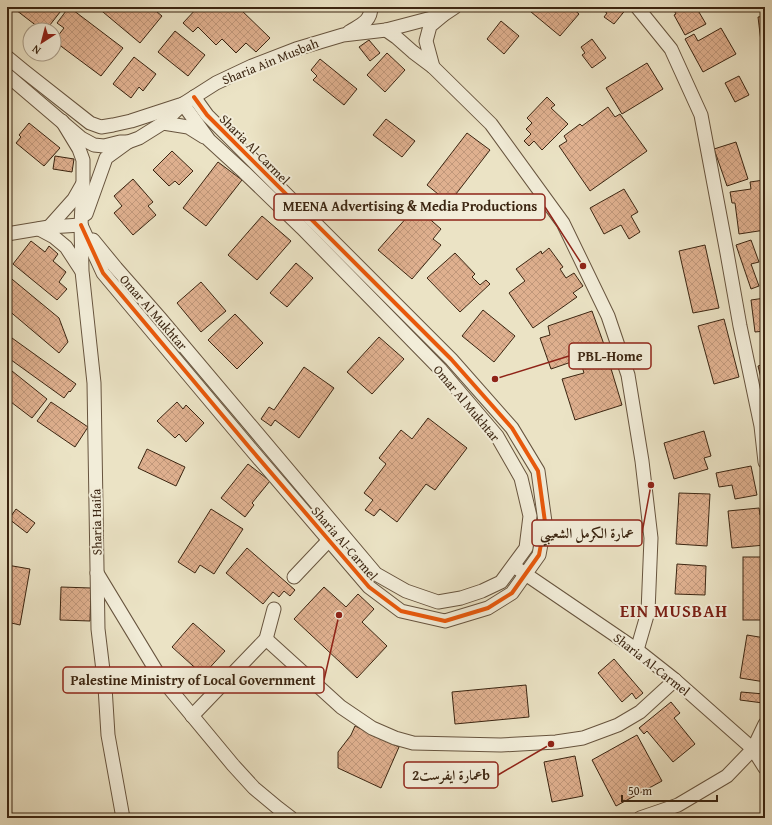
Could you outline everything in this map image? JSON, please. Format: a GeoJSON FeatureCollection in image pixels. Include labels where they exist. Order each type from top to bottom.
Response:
{"type":"FeatureCollection","features":[{"type":"Feature","properties":{"kind":"street"},"geometry":{"type":"LineString","coordinates":[[343,35],[366,22],[371,13],[371,7]]}},
{"type":"Feature","properties":{"kind":"street","name":"Sharia Ain Musbah"},"geometry":{"type":"LineString","coordinates":[[7,75],[81,138],[105,152],[120,142],[128,142],[139,138],[163,123],[189,100],[216,83],[252,66],[296,49],[343,35],[386,30],[443,15],[454,7]]}},
{"type":"Feature","properties":{"kind":"street"},"geometry":{"type":"LineString","coordinates":[[637,7],[671,49],[701,115],[740,326],[761,426],[765,462]]}},
{"type":"Feature","properties":{"kind":"street"},"geometry":{"type":"LineString","coordinates":[[433,67],[426,40],[430,26],[443,15]]}},
{"type":"Feature","properties":{"kind":"street"},"geometry":{"type":"LineString","coordinates":[[386,30],[433,67],[491,124],[563,223],[608,316],[628,375],[642,461],[651,538],[648,612],[638,650]]}},
{"type":"Feature","properties":{"kind":"street","name":"Sharia Ain Musbah"},"geometry":{"type":"LineString","coordinates":[[7,57],[90,123],[101,127],[131,121],[189,100]]}},
{"type":"Feature","properties":{"kind":"street","name":"Omar Al Mukhtar"},"geometry":{"type":"LineString","coordinates":[[81,225],[376,574],[406,591],[438,602],[460,598],[482,591],[501,582],[526,548],[530,516],[521,478],[497,436],[440,369],[302,228],[209,140],[189,100]]}},
{"type":"Feature","properties":{"kind":"street","name":"Sharia Al-Carmel"},"geometry":{"type":"LineString","coordinates":[[81,225],[103,274],[368,587],[401,611],[445,621],[488,608],[512,593],[539,555],[545,522],[538,471],[512,428],[451,359],[207,115],[189,100]]}},
{"type":"Feature","properties":{"kind":"street","name":"Sharia Haifa"},"geometry":{"type":"LineString","coordinates":[[62,121],[79,149],[83,160],[81,225],[82,271],[94,383],[98,629],[105,687],[108,735],[123,818]]}},
{"type":"Feature","properties":{"kind":"street"},"geometry":{"type":"LineString","coordinates":[[7,234],[44,228],[81,225],[105,152],[99,135],[90,123]]}},
{"type":"Feature","properties":{"kind":"street"},"geometry":{"type":"LineString","coordinates":[[163,123],[188,127],[209,140]]}},
{"type":"Feature","properties":{"kind":"street"},"geometry":{"type":"LineString","coordinates":[[44,228],[74,199],[83,184]]}},
{"type":"Feature","properties":{"kind":"street"},"geometry":{"type":"LineString","coordinates":[[44,228],[66,246],[82,271]]}},
{"type":"Feature","properties":{"kind":"street"},"geometry":{"type":"LineString","coordinates":[[84,288],[90,275],[95,273],[103,274]]}},
{"type":"Feature","properties":{"kind":"street"},"geometry":{"type":"LineString","coordinates":[[294,577],[329,540],[336,526]]}},
{"type":"Feature","properties":{"kind":"street","name":"Sharia Al-Carmel"},"geometry":{"type":"LineString","coordinates":[[513,566],[638,650],[675,680],[753,749],[765,768]]}},
{"type":"Feature","properties":{"kind":"street"},"geometry":{"type":"LineString","coordinates":[[97,573],[160,677],[254,788],[291,818]]}},
{"type":"Feature","properties":{"kind":"street"},"geometry":{"type":"LineString","coordinates":[[192,716],[266,639],[274,609]]}},
{"type":"Feature","properties":{"kind":"street"},"geometry":{"type":"LineString","coordinates":[[266,639],[341,707],[372,728],[395,738],[413,743],[501,746],[556,742],[583,738],[618,725],[640,712],[675,680]]}},
{"type":"Feature","properties":{"kind":"street"},"geometry":{"type":"LineString","coordinates":[[640,818],[678,804],[727,776],[753,749],[765,724]]}},
{"type":"Feature","properties":{"kind":"building"},"geometry":{"type":"Polygon","coordinates":[[[12,7],[64,7],[52,22],[32,22],[12,7]]]}},
{"type":"Feature","properties":{"kind":"building"},"geometry":{"type":"Polygon","coordinates":[[[69,7],[123,48],[101,76],[62,47],[62,31],[64,28],[62,27],[62,22],[58,22],[69,7]]]}},
{"type":"Feature","properties":{"kind":"building"},"geometry":{"type":"Polygon","coordinates":[[[97,7],[151,7],[162,16],[140,43],[97,7]]]}},
{"type":"Feature","properties":{"kind":"building"},"geometry":{"type":"Polygon","coordinates":[[[198,7],[238,7],[270,38],[256,52],[246,43],[236,53],[222,39],[216,45],[198,27],[193,32],[183,23],[198,7]]]}},
{"type":"Feature","properties":{"kind":"building"},"geometry":{"type":"Polygon","coordinates":[[[525,7],[571,7],[579,14],[560,36],[525,7]]]}},
{"type":"Feature","properties":{"kind":"building"},"geometry":{"type":"Polygon","coordinates":[[[598,7],[627,8],[614,24],[604,17],[607,13],[598,7]]]}},
{"type":"Feature","properties":{"kind":"building"},"geometry":{"type":"Polygon","coordinates":[[[672,7],[696,7],[706,24],[685,35],[674,15],[676,14],[672,7]]]}},
{"type":"Feature","properties":{"kind":"building"},"geometry":{"type":"Polygon","coordinates":[[[765,16],[765,50],[762,50],[758,17],[765,16]]]}},
{"type":"Feature","properties":{"kind":"building"},"geometry":{"type":"Polygon","coordinates":[[[501,21],[519,36],[504,54],[487,39],[501,21]]]}},
{"type":"Feature","properties":{"kind":"building"},"geometry":{"type":"Polygon","coordinates":[[[721,28],[736,54],[703,72],[685,39],[694,34],[698,41],[721,28]]]}},
{"type":"Feature","properties":{"kind":"building"},"geometry":{"type":"Polygon","coordinates":[[[175,31],[205,55],[188,76],[158,52],[175,31]]]}},
{"type":"Feature","properties":{"kind":"building"},"geometry":{"type":"Polygon","coordinates":[[[592,39],[606,58],[592,68],[582,55],[585,53],[581,47],[592,39]]]}},
{"type":"Feature","properties":{"kind":"building"},"geometry":{"type":"Polygon","coordinates":[[[369,40],[380,53],[370,61],[359,47],[369,40]]]}},
{"type":"Feature","properties":{"kind":"building"},"geometry":{"type":"Polygon","coordinates":[[[387,53],[405,70],[385,92],[367,75],[387,53]]]}},
{"type":"Feature","properties":{"kind":"building"},"geometry":{"type":"Polygon","coordinates":[[[134,57],[156,74],[143,91],[139,87],[131,98],[113,84],[134,57]]]}},
{"type":"Feature","properties":{"kind":"building"},"geometry":{"type":"Polygon","coordinates":[[[320,59],[357,89],[344,105],[313,80],[317,76],[311,70],[320,59]]]}},
{"type":"Feature","properties":{"kind":"building"},"geometry":{"type":"Polygon","coordinates":[[[647,63],[663,89],[622,114],[606,88],[647,63]]]}},
{"type":"Feature","properties":{"kind":"building"},"geometry":{"type":"Polygon","coordinates":[[[739,76],[749,95],[735,102],[725,83],[739,76]]]}},
{"type":"Feature","properties":{"kind":"building"},"geometry":{"type":"Polygon","coordinates":[[[547,97],[555,105],[551,108],[568,124],[542,150],[534,141],[529,146],[524,141],[531,134],[526,129],[532,123],[527,118],[547,97]]]}},
{"type":"Feature","properties":{"kind":"building"},"geometry":{"type":"Polygon","coordinates":[[[608,107],[615,117],[620,114],[647,151],[590,191],[559,146],[567,141],[564,136],[580,124],[582,126],[608,107]]]}},
{"type":"Feature","properties":{"kind":"building"},"geometry":{"type":"Polygon","coordinates":[[[386,119],[415,141],[402,157],[373,135],[386,119]]]}},
{"type":"Feature","properties":{"kind":"building"},"geometry":{"type":"Polygon","coordinates":[[[29,123],[60,148],[44,166],[16,143],[21,137],[19,135],[29,123]]]}},
{"type":"Feature","properties":{"kind":"building"},"geometry":{"type":"Polygon","coordinates":[[[467,133],[490,150],[449,203],[427,185],[467,133]]]}},
{"type":"Feature","properties":{"kind":"building"},"geometry":{"type":"Polygon","coordinates":[[[736,142],[748,179],[727,186],[714,149],[736,142]]]}},
{"type":"Feature","properties":{"kind":"building"},"geometry":{"type":"Polygon","coordinates":[[[172,151],[193,171],[179,185],[175,181],[169,186],[153,170],[172,151]]]}},
{"type":"Feature","properties":{"kind":"building"},"geometry":{"type":"Polygon","coordinates":[[[55,156],[74,159],[72,172],[53,169],[55,156]]]}},
{"type":"Feature","properties":{"kind":"building"},"geometry":{"type":"Polygon","coordinates":[[[218,162],[242,180],[206,226],[183,208],[218,162]]]}},
{"type":"Feature","properties":{"kind":"building"},"geometry":{"type":"Polygon","coordinates":[[[133,179],[153,202],[148,206],[156,215],[133,235],[114,213],[122,206],[114,196],[133,179]]]}},
{"type":"Feature","properties":{"kind":"building"},"geometry":{"type":"Polygon","coordinates":[[[764,180],[765,230],[739,234],[735,203],[732,203],[730,192],[751,189],[750,182],[764,180]]]}},
{"type":"Feature","properties":{"kind":"building"},"geometry":{"type":"Polygon","coordinates":[[[624,189],[638,212],[631,216],[640,232],[629,239],[621,225],[604,234],[590,208],[624,189]]]}},
{"type":"Feature","properties":{"kind":"building"},"geometry":{"type":"Polygon","coordinates":[[[416,207],[441,229],[433,239],[441,245],[412,279],[378,250],[416,207]]]}},
{"type":"Feature","properties":{"kind":"building"},"geometry":{"type":"Polygon","coordinates":[[[262,216],[291,241],[257,280],[228,255],[262,216]]]}},
{"type":"Feature","properties":{"kind":"building"},"geometry":{"type":"Polygon","coordinates":[[[751,240],[759,262],[751,264],[759,286],[751,289],[736,245],[751,240]]]}},
{"type":"Feature","properties":{"kind":"building"},"geometry":{"type":"Polygon","coordinates":[[[31,241],[45,252],[49,246],[58,254],[53,261],[66,272],[59,282],[67,289],[57,300],[13,264],[31,241]]]}},
{"type":"Feature","properties":{"kind":"building"},"geometry":{"type":"Polygon","coordinates":[[[705,245],[719,308],[693,313],[679,251],[705,245]]]}},
{"type":"Feature","properties":{"kind":"building"},"geometry":{"type":"Polygon","coordinates":[[[549,248],[563,267],[560,269],[566,278],[574,273],[583,286],[573,293],[577,297],[533,328],[509,293],[525,281],[516,269],[541,251],[542,254],[549,248]]]}},
{"type":"Feature","properties":{"kind":"building"},"geometry":{"type":"Polygon","coordinates":[[[455,253],[475,274],[472,277],[480,285],[486,280],[490,284],[460,312],[427,278],[455,253]]]}},
{"type":"Feature","properties":{"kind":"building"},"geometry":{"type":"Polygon","coordinates":[[[296,263],[313,278],[287,307],[270,293],[296,263]]]}},
{"type":"Feature","properties":{"kind":"building"},"geometry":{"type":"Polygon","coordinates":[[[7,275],[59,318],[68,342],[59,353],[7,309],[7,275]]]}},
{"type":"Feature","properties":{"kind":"building"},"geometry":{"type":"Polygon","coordinates":[[[201,282],[226,311],[201,332],[177,303],[201,282]]]}},
{"type":"Feature","properties":{"kind":"building"},"geometry":{"type":"Polygon","coordinates":[[[765,298],[765,331],[755,332],[751,300],[765,298]]]}},
{"type":"Feature","properties":{"kind":"building"},"geometry":{"type":"Polygon","coordinates":[[[483,310],[515,336],[494,362],[462,336],[483,310]]]}},
{"type":"Feature","properties":{"kind":"building"},"geometry":{"type":"Polygon","coordinates":[[[592,311],[606,350],[551,369],[540,338],[550,335],[548,326],[592,311]]]}},
{"type":"Feature","properties":{"kind":"building"},"geometry":{"type":"Polygon","coordinates":[[[235,314],[263,343],[237,369],[208,340],[235,314]]]}},
{"type":"Feature","properties":{"kind":"building"},"geometry":{"type":"Polygon","coordinates":[[[724,319],[739,377],[714,384],[698,326],[724,319]]]}},
{"type":"Feature","properties":{"kind":"building"},"geometry":{"type":"Polygon","coordinates":[[[379,337],[404,359],[372,394],[347,372],[379,337]]]}},
{"type":"Feature","properties":{"kind":"building"},"geometry":{"type":"Polygon","coordinates":[[[12,338],[76,384],[64,398],[7,357],[7,345],[12,338]]]}},
{"type":"Feature","properties":{"kind":"building"},"geometry":{"type":"Polygon","coordinates":[[[606,352],[622,405],[575,420],[562,379],[584,373],[580,360],[606,352]]]}},
{"type":"Feature","properties":{"kind":"building"},"geometry":{"type":"Polygon","coordinates":[[[765,364],[765,381],[762,382],[758,366],[765,364]]]}},
{"type":"Feature","properties":{"kind":"building"},"geometry":{"type":"Polygon","coordinates":[[[304,367],[334,388],[299,438],[275,420],[271,426],[261,419],[269,407],[274,410],[304,367]]]}},
{"type":"Feature","properties":{"kind":"building"},"geometry":{"type":"Polygon","coordinates":[[[12,371],[47,399],[32,418],[7,399],[7,377],[12,371]]]}},
{"type":"Feature","properties":{"kind":"building"},"geometry":{"type":"Polygon","coordinates":[[[51,402],[88,427],[75,447],[37,421],[51,402]]]}},
{"type":"Feature","properties":{"kind":"building"},"geometry":{"type":"Polygon","coordinates":[[[177,402],[183,409],[186,405],[204,423],[186,442],[179,434],[175,438],[157,421],[177,402]]]}},
{"type":"Feature","properties":{"kind":"building"},"geometry":{"type":"Polygon","coordinates":[[[428,418],[467,448],[435,490],[426,484],[397,522],[380,509],[374,516],[365,510],[373,500],[364,493],[386,464],[379,458],[401,430],[412,439],[428,418]]]}},
{"type":"Feature","properties":{"kind":"building"},"geometry":{"type":"Polygon","coordinates":[[[704,431],[711,456],[704,458],[708,469],[674,479],[664,443],[704,431]]]}},
{"type":"Feature","properties":{"kind":"building"},"geometry":{"type":"Polygon","coordinates":[[[147,449],[185,467],[176,486],[138,468],[147,449]]]}},
{"type":"Feature","properties":{"kind":"building"},"geometry":{"type":"Polygon","coordinates":[[[248,464],[270,481],[252,503],[254,505],[245,517],[221,498],[248,464]]]}},
{"type":"Feature","properties":{"kind":"building"},"geometry":{"type":"Polygon","coordinates":[[[751,466],[757,495],[735,499],[732,485],[719,487],[716,473],[751,466]]]}},
{"type":"Feature","properties":{"kind":"building"},"geometry":{"type":"Polygon","coordinates":[[[679,493],[710,494],[707,546],[676,544],[679,493]]]}},
{"type":"Feature","properties":{"kind":"building"},"geometry":{"type":"Polygon","coordinates":[[[759,508],[760,515],[765,514],[765,545],[732,548],[728,511],[759,508]]]}},
{"type":"Feature","properties":{"kind":"building"},"geometry":{"type":"Polygon","coordinates":[[[16,509],[35,523],[27,533],[9,519],[16,509]]]}},
{"type":"Feature","properties":{"kind":"building"},"geometry":{"type":"Polygon","coordinates":[[[211,509],[243,529],[214,574],[200,565],[195,573],[178,562],[211,509]]]}},
{"type":"Feature","properties":{"kind":"building"},"geometry":{"type":"Polygon","coordinates":[[[247,548],[295,590],[290,596],[284,591],[279,597],[273,592],[263,604],[226,573],[247,548]]]}},
{"type":"Feature","properties":{"kind":"building"},"geometry":{"type":"Polygon","coordinates":[[[743,557],[765,557],[765,620],[743,620],[743,557]]]}},
{"type":"Feature","properties":{"kind":"building"},"geometry":{"type":"Polygon","coordinates":[[[677,564],[706,566],[705,595],[675,594],[677,564]]]}},
{"type":"Feature","properties":{"kind":"building"},"geometry":{"type":"Polygon","coordinates":[[[7,565],[30,569],[20,625],[7,622],[7,565]]]}},
{"type":"Feature","properties":{"kind":"building"},"geometry":{"type":"Polygon","coordinates":[[[61,587],[91,588],[90,621],[60,620],[61,587]]]}},
{"type":"Feature","properties":{"kind":"building"},"geometry":{"type":"Polygon","coordinates":[[[324,587],[346,607],[358,594],[374,609],[362,622],[387,646],[357,678],[294,619],[324,587]]]}},
{"type":"Feature","properties":{"kind":"building"},"geometry":{"type":"Polygon","coordinates":[[[193,623],[225,651],[203,675],[172,647],[193,623]]]}},
{"type":"Feature","properties":{"kind":"building"},"geometry":{"type":"Polygon","coordinates":[[[747,635],[765,638],[765,682],[740,678],[747,635]]]}},
{"type":"Feature","properties":{"kind":"building"},"geometry":{"type":"Polygon","coordinates":[[[614,659],[643,693],[636,699],[632,693],[622,702],[598,673],[614,659]]]}},
{"type":"Feature","properties":{"kind":"building"},"geometry":{"type":"Polygon","coordinates":[[[526,685],[529,717],[455,724],[452,692],[526,685]]]}},
{"type":"Feature","properties":{"kind":"building"},"geometry":{"type":"Polygon","coordinates":[[[741,692],[764,694],[763,703],[740,700],[741,692]]]}},
{"type":"Feature","properties":{"kind":"building"},"geometry":{"type":"Polygon","coordinates":[[[671,702],[680,713],[674,718],[695,744],[673,762],[647,731],[644,734],[639,728],[671,702]]]}},
{"type":"Feature","properties":{"kind":"building"},"geometry":{"type":"Polygon","coordinates":[[[355,726],[399,747],[381,788],[338,768],[338,752],[351,735],[355,726]]]}},
{"type":"Feature","properties":{"kind":"building"},"geometry":{"type":"Polygon","coordinates":[[[637,735],[662,781],[616,806],[592,760],[637,735]]]}},
{"type":"Feature","properties":{"kind":"building"},"geometry":{"type":"Polygon","coordinates":[[[575,756],[583,796],[552,802],[544,762],[575,756]]]}},
{"type":"Feature","properties":{"kind":"cycle path"},"geometry":{"type":"LineString","coordinates":[[81,225],[103,273],[369,587],[401,611],[445,621],[488,608],[512,593],[539,555],[545,522],[538,471],[512,428],[451,359],[207,115],[194,97]]}},
{"type":"Feature","properties":{"kind":"place","name":"MEENA Advertising & Media Productions"},"geometry":{"type":"Point","coordinates":[583,266]}},
{"type":"Feature","properties":{"kind":"place","name":"PBL-Home"},"geometry":{"type":"Point","coordinates":[495,379]}},
{"type":"Feature","properties":{"kind":"place","name":"عمارة الكرمل الشعيبي"},"geometry":{"type":"Point","coordinates":[651,485]}},
{"type":"Feature","properties":{"kind":"place","name":"Palestine Ministry of Local Government"},"geometry":{"type":"Point","coordinates":[339,615]}},
{"type":"Feature","properties":{"kind":"place","name":"عمارة ايفرست2b"},"geometry":{"type":"Point","coordinates":[551,744]}},
{"type":"Feature","properties":{"kind":"district","name":"EIN MUSBAH"},"geometry":{"type":"Point","coordinates":[674,611]}}]}
